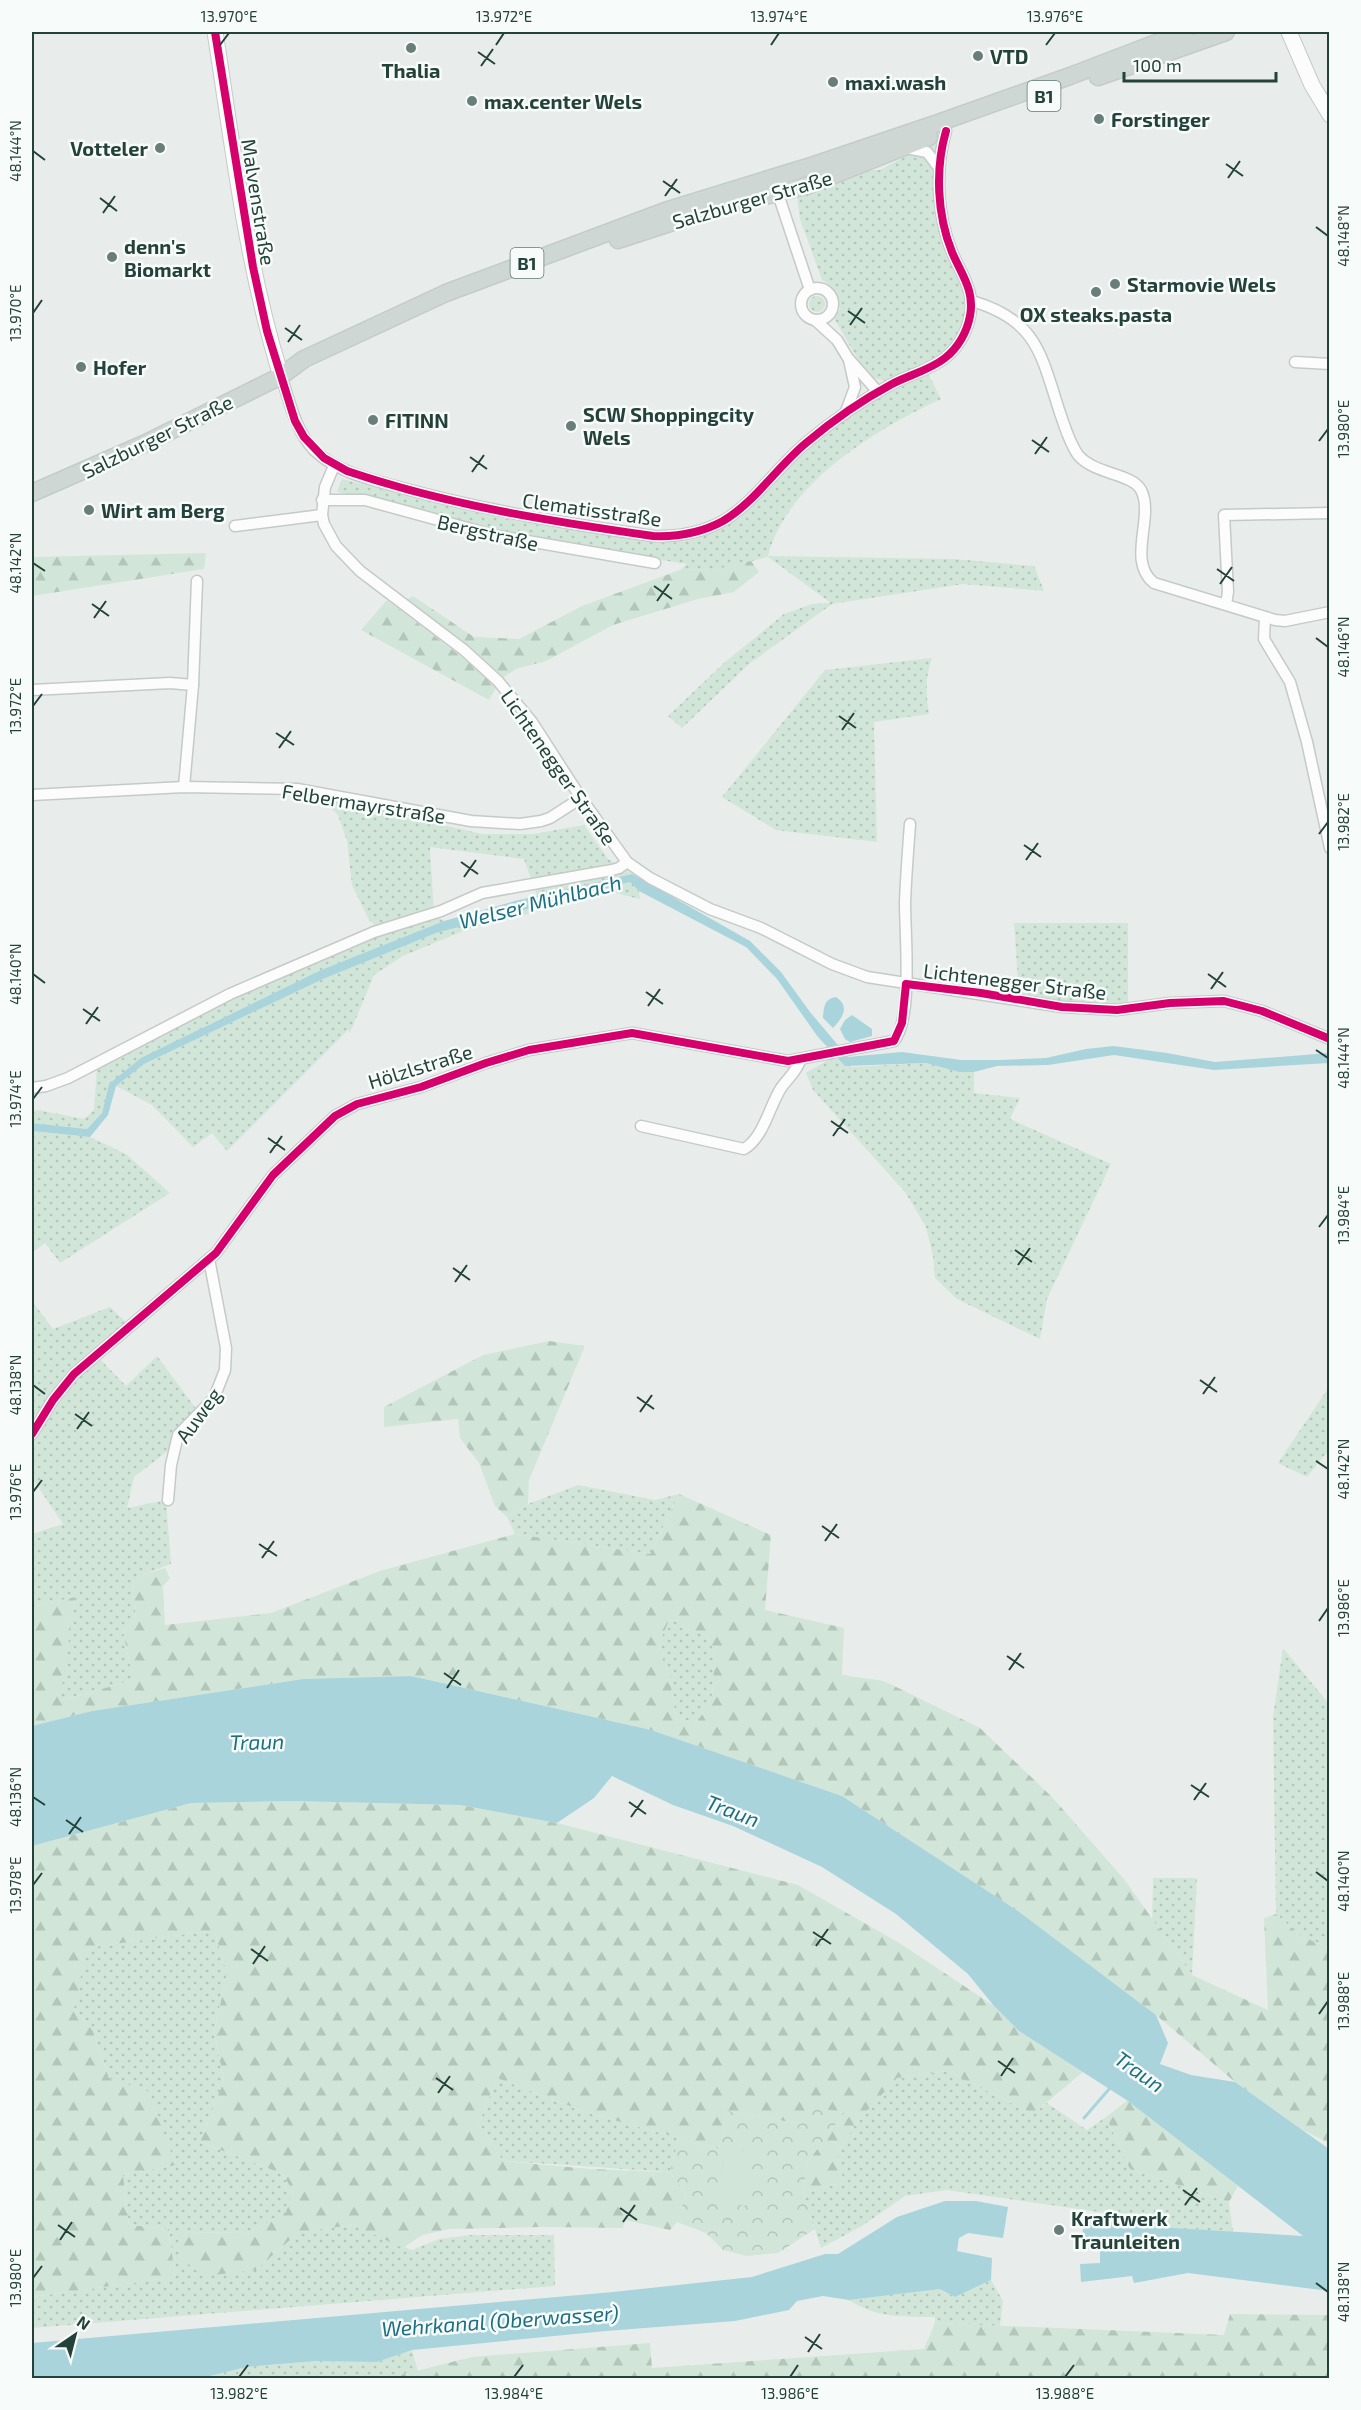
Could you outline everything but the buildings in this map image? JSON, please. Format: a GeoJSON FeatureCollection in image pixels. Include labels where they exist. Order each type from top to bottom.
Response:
{"type":"FeatureCollection","features":[{"type":"Feature","properties":{"kind":"main road","name":"Salzburger Straße"},"geometry":{"type":"LineString","coordinates":[[32,493],[146,443],[281,376],[304,359],[446,294],[668,210],[773,177],[1070,76],[1185,32]]}},
{"type":"Feature","properties":{"kind":"main road","name":"Salzburger Straße"},"geometry":{"type":"LineString","coordinates":[[281,376],[311,368],[436,309],[592,249],[713,209],[777,194],[839,174],[946,131],[1226,32]]}},
{"type":"Feature","properties":{"kind":"street","name":"Malvenstraße"},"geometry":{"type":"LineString","coordinates":[[215,32],[253,267],[267,331],[281,376]]}},
{"type":"Feature","properties":{"kind":"street"},"geometry":{"type":"LineString","coordinates":[[1289,32],[1312,85],[1329,115]]}},
{"type":"Feature","properties":{"kind":"street"},"geometry":{"type":"LineString","coordinates":[[946,131],[939,168],[940,204],[952,251],[969,286],[972,301],[1016,321],[1032,338],[1041,357],[1066,432],[1078,455],[1093,467],[1128,479],[1141,490],[1144,504],[1143,559],[1149,579],[1154,583],[1264,617],[1285,621],[1329,612]]}},
{"type":"Feature","properties":{"kind":"street"},"geometry":{"type":"LineString","coordinates":[[901,148],[927,152],[939,168]]}},
{"type":"Feature","properties":{"kind":"street"},"geometry":{"type":"LineString","coordinates":[[773,177],[810,290]]}},
{"type":"Feature","properties":{"kind":"street"},"geometry":{"type":"LineString","coordinates":[[837,340],[831,313],[833,305],[830,294],[824,290],[810,290],[805,294],[801,306],[804,313],[837,340],[874,394]]}},
{"type":"Feature","properties":{"kind":"street","name":"Clematisstraße"},"geometry":{"type":"LineString","coordinates":[[334,466],[366,478],[486,509],[563,523],[669,537],[703,530],[735,513],[788,458],[845,414],[874,394],[945,358],[962,337],[970,315],[972,301]]}},
{"type":"Feature","properties":{"kind":"street"},"geometry":{"type":"LineString","coordinates":[[815,320],[831,313]]}},
{"type":"Feature","properties":{"kind":"street"},"geometry":{"type":"LineString","coordinates":[[845,414],[855,387],[848,358]]}},
{"type":"Feature","properties":{"kind":"street"},"geometry":{"type":"LineString","coordinates":[[1296,362],[1329,364]]}},
{"type":"Feature","properties":{"kind":"street"},"geometry":{"type":"LineString","coordinates":[[281,376],[295,422],[313,448],[334,466]]}},
{"type":"Feature","properties":{"kind":"street"},"geometry":{"type":"LineString","coordinates":[[855,387],[874,394]]}},
{"type":"Feature","properties":{"kind":"street","name":"Lichtenegger Straße"},"geometry":{"type":"LineString","coordinates":[[334,466],[325,487],[322,515],[324,525],[336,546],[360,571],[464,650],[498,681],[532,722],[580,798],[627,862],[650,878],[710,909],[761,928],[832,964],[867,977],[981,993],[1062,1008],[1117,1010],[1170,1003],[1224,1001],[1262,1011],[1329,1039]]}},
{"type":"Feature","properties":{"kind":"street","name":"Bergstraße"},"geometry":{"type":"LineString","coordinates":[[322,500],[365,500],[493,535],[655,563]]}},
{"type":"Feature","properties":{"kind":"street"},"geometry":{"type":"LineString","coordinates":[[1226,604],[1228,592],[1224,515],[1329,513]]}},
{"type":"Feature","properties":{"kind":"street"},"geometry":{"type":"LineString","coordinates":[[235,526],[322,515]]}},
{"type":"Feature","properties":{"kind":"street"},"geometry":{"type":"LineString","coordinates":[[184,788],[193,685],[197,581]]}},
{"type":"Feature","properties":{"kind":"street"},"geometry":{"type":"LineString","coordinates":[[1264,617],[1264,639],[1290,682],[1307,741],[1329,848]]}},
{"type":"Feature","properties":{"kind":"street"},"geometry":{"type":"LineString","coordinates":[[32,690],[170,683],[193,685]]}},
{"type":"Feature","properties":{"kind":"street","name":"Felbermayrstraße"},"geometry":{"type":"LineString","coordinates":[[32,795],[184,788],[297,789],[449,817],[520,824],[550,818],[580,798]]}},
{"type":"Feature","properties":{"kind":"street"},"geometry":{"type":"LineString","coordinates":[[906,984],[905,901],[909,824]]}},
{"type":"Feature","properties":{"kind":"street"},"geometry":{"type":"LineString","coordinates":[[32,1088],[46,1086],[68,1078],[230,994],[374,932],[441,911],[482,893],[612,870],[627,862]]}},
{"type":"Feature","properties":{"kind":"street","name":"Hölzlstraße"},"geometry":{"type":"LineString","coordinates":[[32,1434],[53,1400],[74,1374],[210,1259],[226,1242],[273,1175],[335,1116],[367,1100],[421,1087],[529,1050],[632,1033],[672,1039],[774,1061],[800,1060],[891,1044],[897,1038],[902,1023],[906,984]]}},
{"type":"Feature","properties":{"kind":"street"},"geometry":{"type":"LineString","coordinates":[[641,1126],[744,1149],[756,1137],[780,1090],[797,1070],[800,1060]]}},
{"type":"Feature","properties":{"kind":"street","name":"Auweg"},"geometry":{"type":"LineString","coordinates":[[168,1500],[171,1465],[178,1435],[214,1398],[225,1370],[226,1347],[210,1259]]}},
{"type":"Feature","properties":{"kind":"green space"},"geometry":{"type":"Polygon","coordinates":[[[938,139],[933,191],[940,235],[964,294],[964,321],[950,348],[932,362],[885,381],[873,378],[862,367],[834,318],[840,309],[838,296],[832,287],[822,280],[800,219],[797,197],[868,170],[880,170],[938,139]]]}},
{"type":"Feature","properties":{"kind":"green space"},"geometry":{"type":"Polygon","coordinates":[[[817,296],[825,304],[817,312],[809,304],[817,296]]]}},
{"type":"Feature","properties":{"kind":"green space"},"geometry":{"type":"Polygon","coordinates":[[[929,375],[941,399],[889,426],[837,461],[794,505],[778,530],[768,556],[954,559],[1034,566],[1044,591],[963,584],[832,604],[749,664],[682,728],[668,716],[724,663],[784,614],[812,604],[831,603],[768,557],[718,569],[680,570],[687,564],[494,532],[455,523],[376,497],[337,491],[342,479],[478,513],[547,527],[657,542],[687,541],[708,534],[742,514],[788,465],[836,426],[893,391],[929,375]]]}},
{"type":"Feature","properties":{"kind":"green space"},"geometry":{"type":"Polygon","coordinates":[[[206,553],[204,569],[32,596],[32,557],[206,553]]]}},
{"type":"Feature","properties":{"kind":"green space"},"geometry":{"type":"Polygon","coordinates":[[[751,561],[759,572],[734,592],[698,599],[613,625],[546,661],[516,669],[501,679],[405,600],[413,596],[474,637],[519,639],[582,606],[680,570],[718,569],[751,561]]]}},
{"type":"Feature","properties":{"kind":"green space"},"geometry":{"type":"Polygon","coordinates":[[[387,600],[479,670],[496,688],[489,700],[361,630],[387,600]]]}},
{"type":"Feature","properties":{"kind":"green space"},"geometry":{"type":"Polygon","coordinates":[[[932,658],[927,686],[929,714],[874,722],[877,842],[776,830],[722,797],[825,670],[932,658]]]}},
{"type":"Feature","properties":{"kind":"green space"},"geometry":{"type":"Polygon","coordinates":[[[319,797],[482,834],[533,834],[584,825],[608,859],[632,874],[537,896],[524,859],[430,847],[434,914],[444,921],[321,970],[206,1026],[109,1084],[102,1113],[87,1129],[32,1123],[32,1111],[38,1110],[84,1119],[94,1110],[97,1068],[223,1002],[383,933],[369,920],[352,885],[347,841],[338,815],[319,797]]]}},
{"type":"Feature","properties":{"kind":"green space"},"geometry":{"type":"Polygon","coordinates":[[[631,882],[639,891],[640,899],[607,891],[562,902],[528,914],[468,929],[403,956],[374,975],[350,1033],[348,1030],[227,1151],[212,1133],[193,1147],[152,1105],[116,1086],[144,1064],[323,979],[436,933],[631,882]]]}},
{"type":"Feature","properties":{"kind":"green space"},"geometry":{"type":"Polygon","coordinates":[[[1014,923],[1128,923],[1128,1002],[1094,1008],[1019,995],[1014,923]]]}},
{"type":"Feature","properties":{"kind":"green space"},"geometry":{"type":"Polygon","coordinates":[[[835,1056],[852,1067],[926,1063],[959,1072],[974,1072],[974,1093],[1020,1098],[1010,1119],[1111,1164],[1047,1299],[1040,1339],[957,1299],[935,1278],[933,1256],[926,1227],[905,1192],[813,1090],[806,1073],[835,1056]]]}},
{"type":"Feature","properties":{"kind":"green space"},"geometry":{"type":"Polygon","coordinates":[[[32,1131],[90,1137],[126,1154],[170,1193],[60,1263],[45,1243],[32,1253],[32,1131]]]}},
{"type":"Feature","properties":{"kind":"green space"},"geometry":{"type":"Polygon","coordinates":[[[32,1301],[53,1329],[110,1307],[126,1322],[93,1352],[126,1386],[157,1356],[197,1410],[174,1432],[169,1450],[134,1477],[127,1508],[166,1500],[171,1564],[145,1574],[132,1585],[136,1619],[123,1631],[133,1680],[59,1701],[75,1597],[32,1607],[32,1534],[63,1524],[32,1478],[32,1301]]]}},
{"type":"Feature","properties":{"kind":"green space"},"geometry":{"type":"Polygon","coordinates":[[[549,1341],[585,1346],[529,1480],[528,1504],[507,1517],[495,1506],[479,1463],[460,1438],[458,1419],[384,1427],[384,1407],[483,1355],[549,1341]]]}},
{"type":"Feature","properties":{"kind":"green space"},"geometry":{"type":"Polygon","coordinates":[[[1329,1387],[1329,1450],[1307,1477],[1278,1463],[1329,1387]]]}},
{"type":"Feature","properties":{"kind":"green space"},"geometry":{"type":"Polygon","coordinates":[[[578,1485],[655,1500],[679,1494],[650,1554],[515,1534],[507,1517],[528,1504],[578,1485]]]}},
{"type":"Feature","properties":{"kind":"green space"},"geometry":{"type":"Polygon","coordinates":[[[679,1494],[771,1535],[765,1610],[844,1628],[842,1675],[884,1681],[980,1728],[1052,1797],[1124,1879],[1192,1975],[1268,2010],[1264,1918],[1276,1914],[1301,1936],[1329,1948],[1329,2143],[1301,2129],[1235,2082],[1156,2015],[1018,1911],[842,1796],[651,1730],[411,1676],[303,1679],[92,1711],[32,1726],[32,1607],[75,1597],[60,1701],[133,1680],[123,1631],[136,1619],[132,1585],[145,1574],[165,1568],[170,1578],[163,1586],[165,1625],[271,1613],[380,1571],[515,1534],[650,1554],[679,1494]],[[669,1620],[660,1642],[669,1674],[676,1718],[696,1722],[712,1695],[715,1651],[704,1634],[685,1629],[681,1621],[669,1620]]]}},
{"type":"Feature","properties":{"kind":"green space"},"geometry":{"type":"Polygon","coordinates":[[[668,1620],[681,1621],[685,1629],[704,1634],[715,1651],[712,1695],[704,1712],[695,1722],[676,1718],[669,1674],[660,1642],[668,1620]]]}},
{"type":"Feature","properties":{"kind":"green space"},"geometry":{"type":"Polygon","coordinates":[[[1283,1648],[1329,1704],[1329,1948],[1301,1936],[1276,1914],[1273,1717],[1283,1648]]]}},
{"type":"Feature","properties":{"kind":"green space"},"geometry":{"type":"Polygon","coordinates":[[[293,1801],[460,1805],[557,1823],[798,1885],[901,1944],[994,2006],[1019,2031],[1083,2072],[1033,2114],[947,2071],[897,2078],[855,2124],[837,2154],[844,2183],[803,2192],[807,2163],[843,2113],[801,2124],[727,2111],[719,2149],[588,2113],[497,2078],[479,2123],[503,2161],[590,2169],[670,2172],[686,2193],[677,2222],[670,2230],[625,2220],[623,2228],[449,2229],[422,2235],[403,2248],[353,2225],[299,2232],[256,2270],[213,2275],[181,2261],[177,2233],[250,2232],[286,2212],[293,2192],[283,2174],[200,2142],[224,2080],[214,2033],[227,1973],[214,1930],[87,1948],[74,2008],[93,2031],[109,2078],[148,2091],[176,2165],[123,2175],[129,2225],[169,2229],[175,2277],[32,2297],[32,1846],[191,1803],[293,1801]]]}},
{"type":"Feature","properties":{"kind":"green space"},"geometry":{"type":"Polygon","coordinates":[[[1153,1878],[1197,1878],[1192,1975],[1152,1919],[1153,1878]]]}},
{"type":"Feature","properties":{"kind":"green space"},"geometry":{"type":"Polygon","coordinates":[[[214,1930],[227,1973],[214,2033],[224,2080],[200,2142],[283,2174],[293,2192],[286,2212],[250,2232],[178,2233],[256,2270],[299,2232],[353,2225],[412,2250],[439,2239],[471,2235],[554,2235],[555,2286],[32,2328],[32,2297],[175,2277],[169,2229],[129,2225],[123,2175],[175,2165],[109,2078],[93,2031],[74,2008],[86,1948],[214,1930]]]}},
{"type":"Feature","properties":{"kind":"green space"},"geometry":{"type":"Polygon","coordinates":[[[947,2071],[1033,2114],[1047,2103],[1087,2130],[1106,2117],[1130,2169],[1229,2202],[1233,2232],[1141,2226],[1141,2218],[946,2190],[905,2196],[862,2226],[821,2248],[803,2192],[844,2183],[837,2154],[855,2124],[897,2078],[947,2071]]]}},
{"type":"Feature","properties":{"kind":"green space"},"geometry":{"type":"Polygon","coordinates":[[[497,2078],[588,2113],[679,2138],[670,2172],[503,2161],[479,2123],[497,2078]]]}},
{"type":"Feature","properties":{"kind":"green space"},"geometry":{"type":"Polygon","coordinates":[[[1128,2100],[1238,2186],[1229,2202],[1130,2169],[1106,2117],[1128,2100]]]}},
{"type":"Feature","properties":{"kind":"green space"},"geometry":{"type":"Polygon","coordinates":[[[816,2107],[844,2113],[807,2163],[803,2192],[815,2229],[778,2253],[747,2256],[723,2250],[706,2233],[677,2222],[686,2193],[670,2172],[679,2138],[719,2149],[727,2111],[801,2124],[816,2107]]]}},
{"type":"Feature","properties":{"kind":"green space"},"geometry":{"type":"Polygon","coordinates":[[[726,2148],[753,2152],[745,2206],[717,2202],[726,2148]]]}},
{"type":"Feature","properties":{"kind":"green space"},"geometry":{"type":"Polygon","coordinates":[[[991,2280],[1003,2301],[1000,2326],[935,2323],[935,2317],[880,2313],[849,2300],[940,2289],[955,2297],[991,2280]]]}},
{"type":"Feature","properties":{"kind":"green space"},"geometry":{"type":"Polygon","coordinates":[[[1230,2314],[1329,2315],[1329,2378],[387,2378],[472,2357],[650,2343],[652,2368],[924,2349],[935,2323],[1224,2335],[1230,2314]]]}},
{"type":"Feature","properties":{"kind":"green space"},"geometry":{"type":"Polygon","coordinates":[[[412,2350],[418,2371],[387,2378],[290,2376],[282,2378],[202,2378],[246,2367],[315,2361],[377,2362],[412,2350]]]}},
{"type":"Feature","properties":{"kind":"water","name":"Welser Mühlbach"},"geometry":{"type":"Polygon","coordinates":[[[632,874],[750,941],[781,972],[810,1012],[848,1057],[902,1052],[961,1060],[1000,1060],[1046,1058],[1086,1049],[1114,1046],[1215,1062],[1329,1053],[1329,1063],[1214,1070],[1114,1055],[1048,1065],[997,1066],[974,1072],[959,1072],[926,1063],[845,1066],[818,1037],[777,979],[746,947],[639,891],[630,882],[436,933],[323,979],[144,1064],[116,1086],[108,1115],[90,1137],[32,1131],[32,1123],[87,1129],[102,1113],[109,1084],[141,1058],[321,970],[444,921],[515,901],[632,874]]]}},
{"type":"Feature","properties":{"kind":"water"},"geometry":{"type":"Polygon","coordinates":[[[836,997],[843,1004],[844,1012],[833,1028],[823,1018],[823,1014],[827,1002],[836,997]]]}},
{"type":"Feature","properties":{"kind":"water"},"geometry":{"type":"Polygon","coordinates":[[[852,1015],[872,1029],[872,1036],[850,1042],[845,1039],[840,1029],[845,1020],[852,1015]]]}},
{"type":"Feature","properties":{"kind":"water","name":"Traun"},"geometry":{"type":"Polygon","coordinates":[[[411,1676],[651,1730],[842,1796],[1018,1911],[1156,2015],[1168,2043],[1160,2064],[1191,2075],[1235,2082],[1329,2149],[1329,2291],[1188,2273],[1134,2283],[1132,2276],[1081,2282],[1080,2264],[1100,2263],[1100,2251],[1080,2247],[1085,2218],[1141,2226],[1303,2236],[1128,2101],[1019,2031],[994,2006],[968,1974],[896,1914],[822,1867],[733,1826],[673,1805],[612,1776],[594,1798],[557,1823],[460,1805],[293,1801],[191,1803],[32,1846],[32,1726],[92,1711],[303,1679],[411,1676]]]}},
{"type":"Feature","properties":{"kind":"water","name":"Wehrkanal (Oberwasser)"},"geometry":{"type":"Polygon","coordinates":[[[945,2201],[976,2201],[1008,2207],[1003,2238],[968,2233],[959,2238],[957,2251],[992,2258],[991,2280],[955,2297],[940,2289],[849,2300],[823,2296],[797,2301],[789,2310],[735,2321],[412,2350],[377,2362],[315,2361],[246,2367],[202,2378],[99,2376],[32,2378],[32,2343],[613,2292],[752,2277],[825,2254],[838,2254],[897,2217],[945,2201]]]}},
{"type":"Feature","properties":{"kind":"waterway"},"geometry":{"type":"LineString","coordinates":[[1084,2118],[1110,2088]]}},
{"type":"Feature","properties":{"kind":"cycle path"},"geometry":{"type":"LineString","coordinates":[[215,32],[253,267],[267,331],[295,421],[304,437],[324,458],[347,471],[385,483],[498,511],[653,536],[689,533],[706,529],[723,521],[756,494],[795,452],[826,427],[881,390],[939,362],[958,345],[969,322],[971,298],[943,223],[939,176],[946,131]]}},
{"type":"Feature","properties":{"kind":"cycle path"},"geometry":{"type":"LineString","coordinates":[[32,1434],[53,1400],[74,1374],[216,1253],[273,1175],[335,1116],[357,1104],[421,1087],[486,1063],[529,1050],[632,1033],[788,1061],[894,1041],[902,1023],[906,984],[981,993],[1062,1007],[1117,1010],[1170,1003],[1224,1001],[1262,1011],[1330,1039]]}},
{"type":"Feature","properties":{"kind":"place","name":"Thalia"},"geometry":{"type":"Point","coordinates":[411,48]}},
{"type":"Feature","properties":{"kind":"place","name":"VTD"},"geometry":{"type":"Point","coordinates":[978,56]}},
{"type":"Feature","properties":{"kind":"place","name":"maxi.wash"},"geometry":{"type":"Point","coordinates":[833,82]}},
{"type":"Feature","properties":{"kind":"place","name":"max.center Wels"},"geometry":{"type":"Point","coordinates":[472,101]}},
{"type":"Feature","properties":{"kind":"place","name":"Forstinger"},"geometry":{"type":"Point","coordinates":[1099,119]}},
{"type":"Feature","properties":{"kind":"place","name":"Votteler"},"geometry":{"type":"Point","coordinates":[160,148]}},
{"type":"Feature","properties":{"kind":"place","name":"denn's Biomarkt"},"geometry":{"type":"Point","coordinates":[112,257]}},
{"type":"Feature","properties":{"kind":"place","name":"Starmovie Wels"},"geometry":{"type":"Point","coordinates":[1115,284]}},
{"type":"Feature","properties":{"kind":"place","name":"OX steaks.pasta"},"geometry":{"type":"Point","coordinates":[1096,292]}},
{"type":"Feature","properties":{"kind":"place","name":"Hofer"},"geometry":{"type":"Point","coordinates":[81,367]}},
{"type":"Feature","properties":{"kind":"place","name":"FITINN"},"geometry":{"type":"Point","coordinates":[373,420]}},
{"type":"Feature","properties":{"kind":"place","name":"SCW Shoppingcity Wels"},"geometry":{"type":"Point","coordinates":[571,426]}},
{"type":"Feature","properties":{"kind":"place","name":"Wirt am Berg"},"geometry":{"type":"Point","coordinates":[89,510]}},
{"type":"Feature","properties":{"kind":"place","name":"Kraftwerk Traunleiten"},"geometry":{"type":"Point","coordinates":[1059,2230]}}]}
